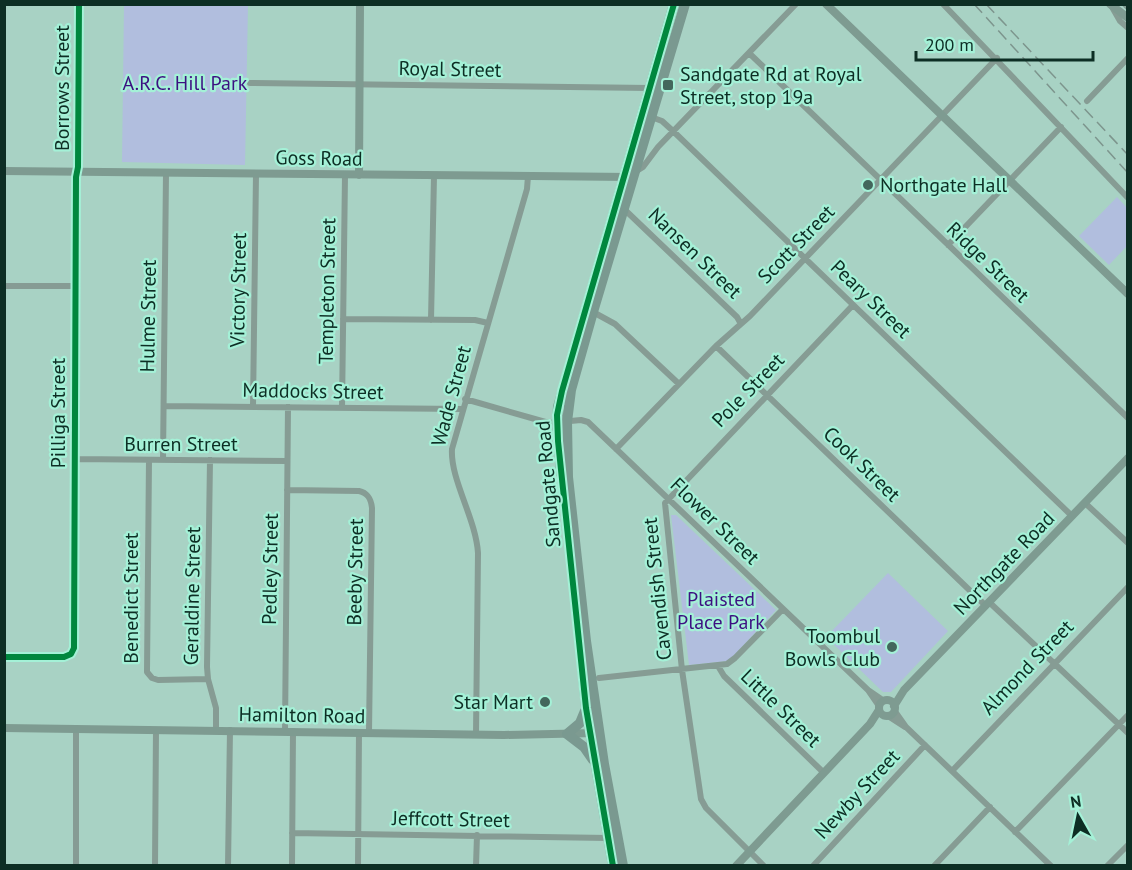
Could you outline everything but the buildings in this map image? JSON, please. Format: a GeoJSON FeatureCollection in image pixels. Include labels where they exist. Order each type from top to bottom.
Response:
{"type":"FeatureCollection","features":[{"type":"Feature","properties":{"kind":"highway","name":"Sandgate Road"},"geometry":{"type":"LineString","coordinates":[[646,117],[650,88],[674,4]]}},
{"type":"Feature","properties":{"kind":"highway","name":"Sandgate Road"},"geometry":{"type":"LineString","coordinates":[[622,866],[595,733],[586,708],[562,422],[562,391],[646,117],[685,4]]}},
{"type":"Feature","properties":{"kind":"highway","name":"Sandgate Road"},"geometry":{"type":"LineString","coordinates":[[613,866],[596,764],[586,641],[562,422],[624,208],[630,175]]}},
{"type":"Feature","properties":{"kind":"highway"},"geometry":{"type":"LineString","coordinates":[[586,708],[580,723],[567,734],[584,747],[596,764]]}},
{"type":"Feature","properties":{"kind":"street","name":"Borrows Street"},"geometry":{"type":"LineString","coordinates":[[77,172],[79,4]]}},
{"type":"Feature","properties":{"kind":"street"},"geometry":{"type":"LineString","coordinates":[[359,175],[360,4]]}},
{"type":"Feature","properties":{"kind":"street"},"geometry":{"type":"LineString","coordinates":[[630,175],[643,167],[673,131],[795,4]]}},
{"type":"Feature","properties":{"kind":"street"},"geometry":{"type":"LineString","coordinates":[[825,4],[1128,294]]}},
{"type":"Feature","properties":{"kind":"street"},"geometry":{"type":"LineString","coordinates":[[943,4],[997,58],[1128,198]]}},
{"type":"Feature","properties":{"kind":"street"},"geometry":{"type":"LineString","coordinates":[[1110,5],[1128,18]]}},
{"type":"Feature","properties":{"kind":"street"},"geometry":{"type":"LineString","coordinates":[[1110,5],[1120,21],[1128,28]]}},
{"type":"Feature","properties":{"kind":"street","name":"Ridge Street"},"geometry":{"type":"LineString","coordinates":[[749,53],[1128,418]]}},
{"type":"Feature","properties":{"kind":"street","name":"Scott Street"},"geometry":{"type":"LineString","coordinates":[[616,449],[716,346],[741,324],[997,58]]}},
{"type":"Feature","properties":{"kind":"street"},"geometry":{"type":"LineString","coordinates":[[1087,101],[1128,58]]}},
{"type":"Feature","properties":{"kind":"street","name":"Royal Street"},"geometry":{"type":"LineString","coordinates":[[250,83],[650,88]]}},
{"type":"Feature","properties":{"kind":"street","name":"Peary Street"},"geometry":{"type":"LineString","coordinates":[[646,117],[662,121],[673,131],[1072,516]]}},
{"type":"Feature","properties":{"kind":"street"},"geometry":{"type":"LineString","coordinates":[[948,245],[1061,127]]}},
{"type":"Feature","properties":{"kind":"street","name":"Goss Road"},"geometry":{"type":"LineString","coordinates":[[4,171],[434,176],[630,175]]}},
{"type":"Feature","properties":{"kind":"street","name":"Pilliga Street"},"geometry":{"type":"LineString","coordinates":[[4,657],[64,657],[71,654],[74,645],[77,172]]}},
{"type":"Feature","properties":{"kind":"street","name":"Hulme Street"},"geometry":{"type":"LineString","coordinates":[[163,460],[166,173]]}},
{"type":"Feature","properties":{"kind":"street","name":"Victory Street"},"geometry":{"type":"LineString","coordinates":[[253,407],[256,174]]}},
{"type":"Feature","properties":{"kind":"street","name":"Templeton Street"},"geometry":{"type":"LineString","coordinates":[[342,408],[345,175]]}},
{"type":"Feature","properties":{"kind":"street"},"geometry":{"type":"LineString","coordinates":[[431,320],[434,176]]}},
{"type":"Feature","properties":{"kind":"street","name":"Wade Street"},"geometry":{"type":"LineString","coordinates":[[476,734],[478,544],[451,454],[527,189],[528,176]]}},
{"type":"Feature","properties":{"kind":"street","name":"Nansen Street"},"geometry":{"type":"LineString","coordinates":[[624,208],[737,317],[741,324]]}},
{"type":"Feature","properties":{"kind":"street"},"geometry":{"type":"LineString","coordinates":[[4,286],[75,286]]}},
{"type":"Feature","properties":{"kind":"street","name":"Pole Street"},"geometry":{"type":"LineString","coordinates":[[668,499],[853,305]]}},
{"type":"Feature","properties":{"kind":"street"},"geometry":{"type":"LineString","coordinates":[[593,312],[615,324],[679,384]]}},
{"type":"Feature","properties":{"kind":"street"},"geometry":{"type":"LineString","coordinates":[[343,319],[475,320],[488,323]]}},
{"type":"Feature","properties":{"kind":"street","name":"Cook Street"},"geometry":{"type":"LineString","coordinates":[[716,346],[988,604],[1128,733]]}},
{"type":"Feature","properties":{"kind":"street"},"geometry":{"type":"LineString","coordinates":[[465,399],[549,423],[562,422]]}},
{"type":"Feature","properties":{"kind":"street","name":"Maddocks Street"},"geometry":{"type":"LineString","coordinates":[[164,406],[463,409]]}},
{"type":"Feature","properties":{"kind":"street","name":"Pedley Street"},"geometry":{"type":"LineString","coordinates":[[288,407],[289,731],[292,866]]}},
{"type":"Feature","properties":{"kind":"street","name":"Flower Street"},"geometry":{"type":"LineString","coordinates":[[562,422],[586,421],[1051,866]]}},
{"type":"Feature","properties":{"kind":"street","name":"Northgate Road"},"geometry":{"type":"LineString","coordinates":[[736,866],[1128,458]]}},
{"type":"Feature","properties":{"kind":"street","name":"Burren Street"},"geometry":{"type":"LineString","coordinates":[[74,459],[287,461]]}},
{"type":"Feature","properties":{"kind":"street","name":"Benedict Street"},"geometry":{"type":"LineString","coordinates":[[149,460],[147,672],[152,678],[158,680],[208,679]]}},
{"type":"Feature","properties":{"kind":"street","name":"Geraldine Street"},"geometry":{"type":"LineString","coordinates":[[210,460],[208,679],[216,708],[216,730]]}},
{"type":"Feature","properties":{"kind":"street","name":"Beeby Street"},"geometry":{"type":"LineString","coordinates":[[287,490],[359,491],[371,500],[369,732]]}},
{"type":"Feature","properties":{"kind":"street","name":"Cavendish Street"},"geometry":{"type":"LineString","coordinates":[[668,499],[665,505],[682,670],[702,802],[764,866]]}},
{"type":"Feature","properties":{"kind":"street"},"geometry":{"type":"LineString","coordinates":[[1084,502],[1128,543]]}},
{"type":"Feature","properties":{"kind":"street","name":"Almond Street"},"geometry":{"type":"LineString","coordinates":[[952,771],[1128,587]]}},
{"type":"Feature","properties":{"kind":"street"},"geometry":{"type":"LineString","coordinates":[[599,678],[718,666],[732,662],[783,609]]}},
{"type":"Feature","properties":{"kind":"street","name":"Little Street"},"geometry":{"type":"LineString","coordinates":[[718,666],[721,673],[824,773]]}},
{"type":"Feature","properties":{"kind":"street"},"geometry":{"type":"LineString","coordinates":[[1015,832],[1128,715]]}},
{"type":"Feature","properties":{"kind":"street","name":"Hamilton Road"},"geometry":{"type":"LineString","coordinates":[[4,728],[476,734],[595,733]]}},
{"type":"Feature","properties":{"kind":"street"},"geometry":{"type":"LineString","coordinates":[[76,728],[76,866]]}},
{"type":"Feature","properties":{"kind":"street"},"geometry":{"type":"LineString","coordinates":[[155,866],[156,730]]}},
{"type":"Feature","properties":{"kind":"street"},"geometry":{"type":"LineString","coordinates":[[228,866],[230,730]]}},
{"type":"Feature","properties":{"kind":"street"},"geometry":{"type":"LineString","coordinates":[[358,866],[359,732]]}},
{"type":"Feature","properties":{"kind":"street","name":"Newby Street"},"geometry":{"type":"LineString","coordinates":[[813,866],[925,745]]}},
{"type":"Feature","properties":{"kind":"street"},"geometry":{"type":"LineString","coordinates":[[934,866],[990,807]]}},
{"type":"Feature","properties":{"kind":"street","name":"Jeffcott Street"},"geometry":{"type":"LineString","coordinates":[[292,833],[609,838]]}},
{"type":"Feature","properties":{"kind":"street"},"geometry":{"type":"LineString","coordinates":[[476,866],[477,835]]}},
{"type":"Feature","properties":{"kind":"street"},"geometry":{"type":"LineString","coordinates":[[1107,866],[1128,844]]}},
{"type":"Feature","properties":{"kind":"green space","name":"A.R.C. Hill Park"},"geometry":{"type":"Polygon","coordinates":[[[124,5],[248,5],[245,165],[122,162],[124,5]]]}},
{"type":"Feature","properties":{"kind":"green space"},"geometry":{"type":"Polygon","coordinates":[[[1117,197],[1127,208],[1127,246],[1109,265],[1079,236],[1117,197]]]}},
{"type":"Feature","properties":{"kind":"green space","name":"Plaisted Place Park"},"geometry":{"type":"Polygon","coordinates":[[[671,515],[676,515],[776,610],[729,661],[689,665],[671,515]]]}},
{"type":"Feature","properties":{"kind":"green space"},"geometry":{"type":"Polygon","coordinates":[[[888,573],[948,631],[891,692],[883,692],[826,637],[888,573]]]}},
{"type":"Feature","properties":{"kind":"railway"},"geometry":{"type":"LineString","coordinates":[[974,4],[1128,173]]}},
{"type":"Feature","properties":{"kind":"railway"},"geometry":{"type":"LineString","coordinates":[[986,4],[1128,155]]}},
{"type":"Feature","properties":{"kind":"cycle path"},"geometry":{"type":"LineString","coordinates":[[4,657],[64,657],[71,654],[74,648],[79,4]]}},
{"type":"Feature","properties":{"kind":"cycle path"},"geometry":{"type":"LineString","coordinates":[[613,866],[586,708],[557,415],[674,4]]}},
{"type":"Feature","properties":{"kind":"place","name":"Sandgate Rd at Royal Street, stop 19a"},"geometry":{"type":"Point","coordinates":[668,85]}},
{"type":"Feature","properties":{"kind":"place","name":"Northgate Hall"},"geometry":{"type":"Point","coordinates":[868,185]}},
{"type":"Feature","properties":{"kind":"place","name":"Toombul Bowls Club"},"geometry":{"type":"Point","coordinates":[892,647]}},
{"type":"Feature","properties":{"kind":"place","name":"Star Mart"},"geometry":{"type":"Point","coordinates":[545,702]}}]}
